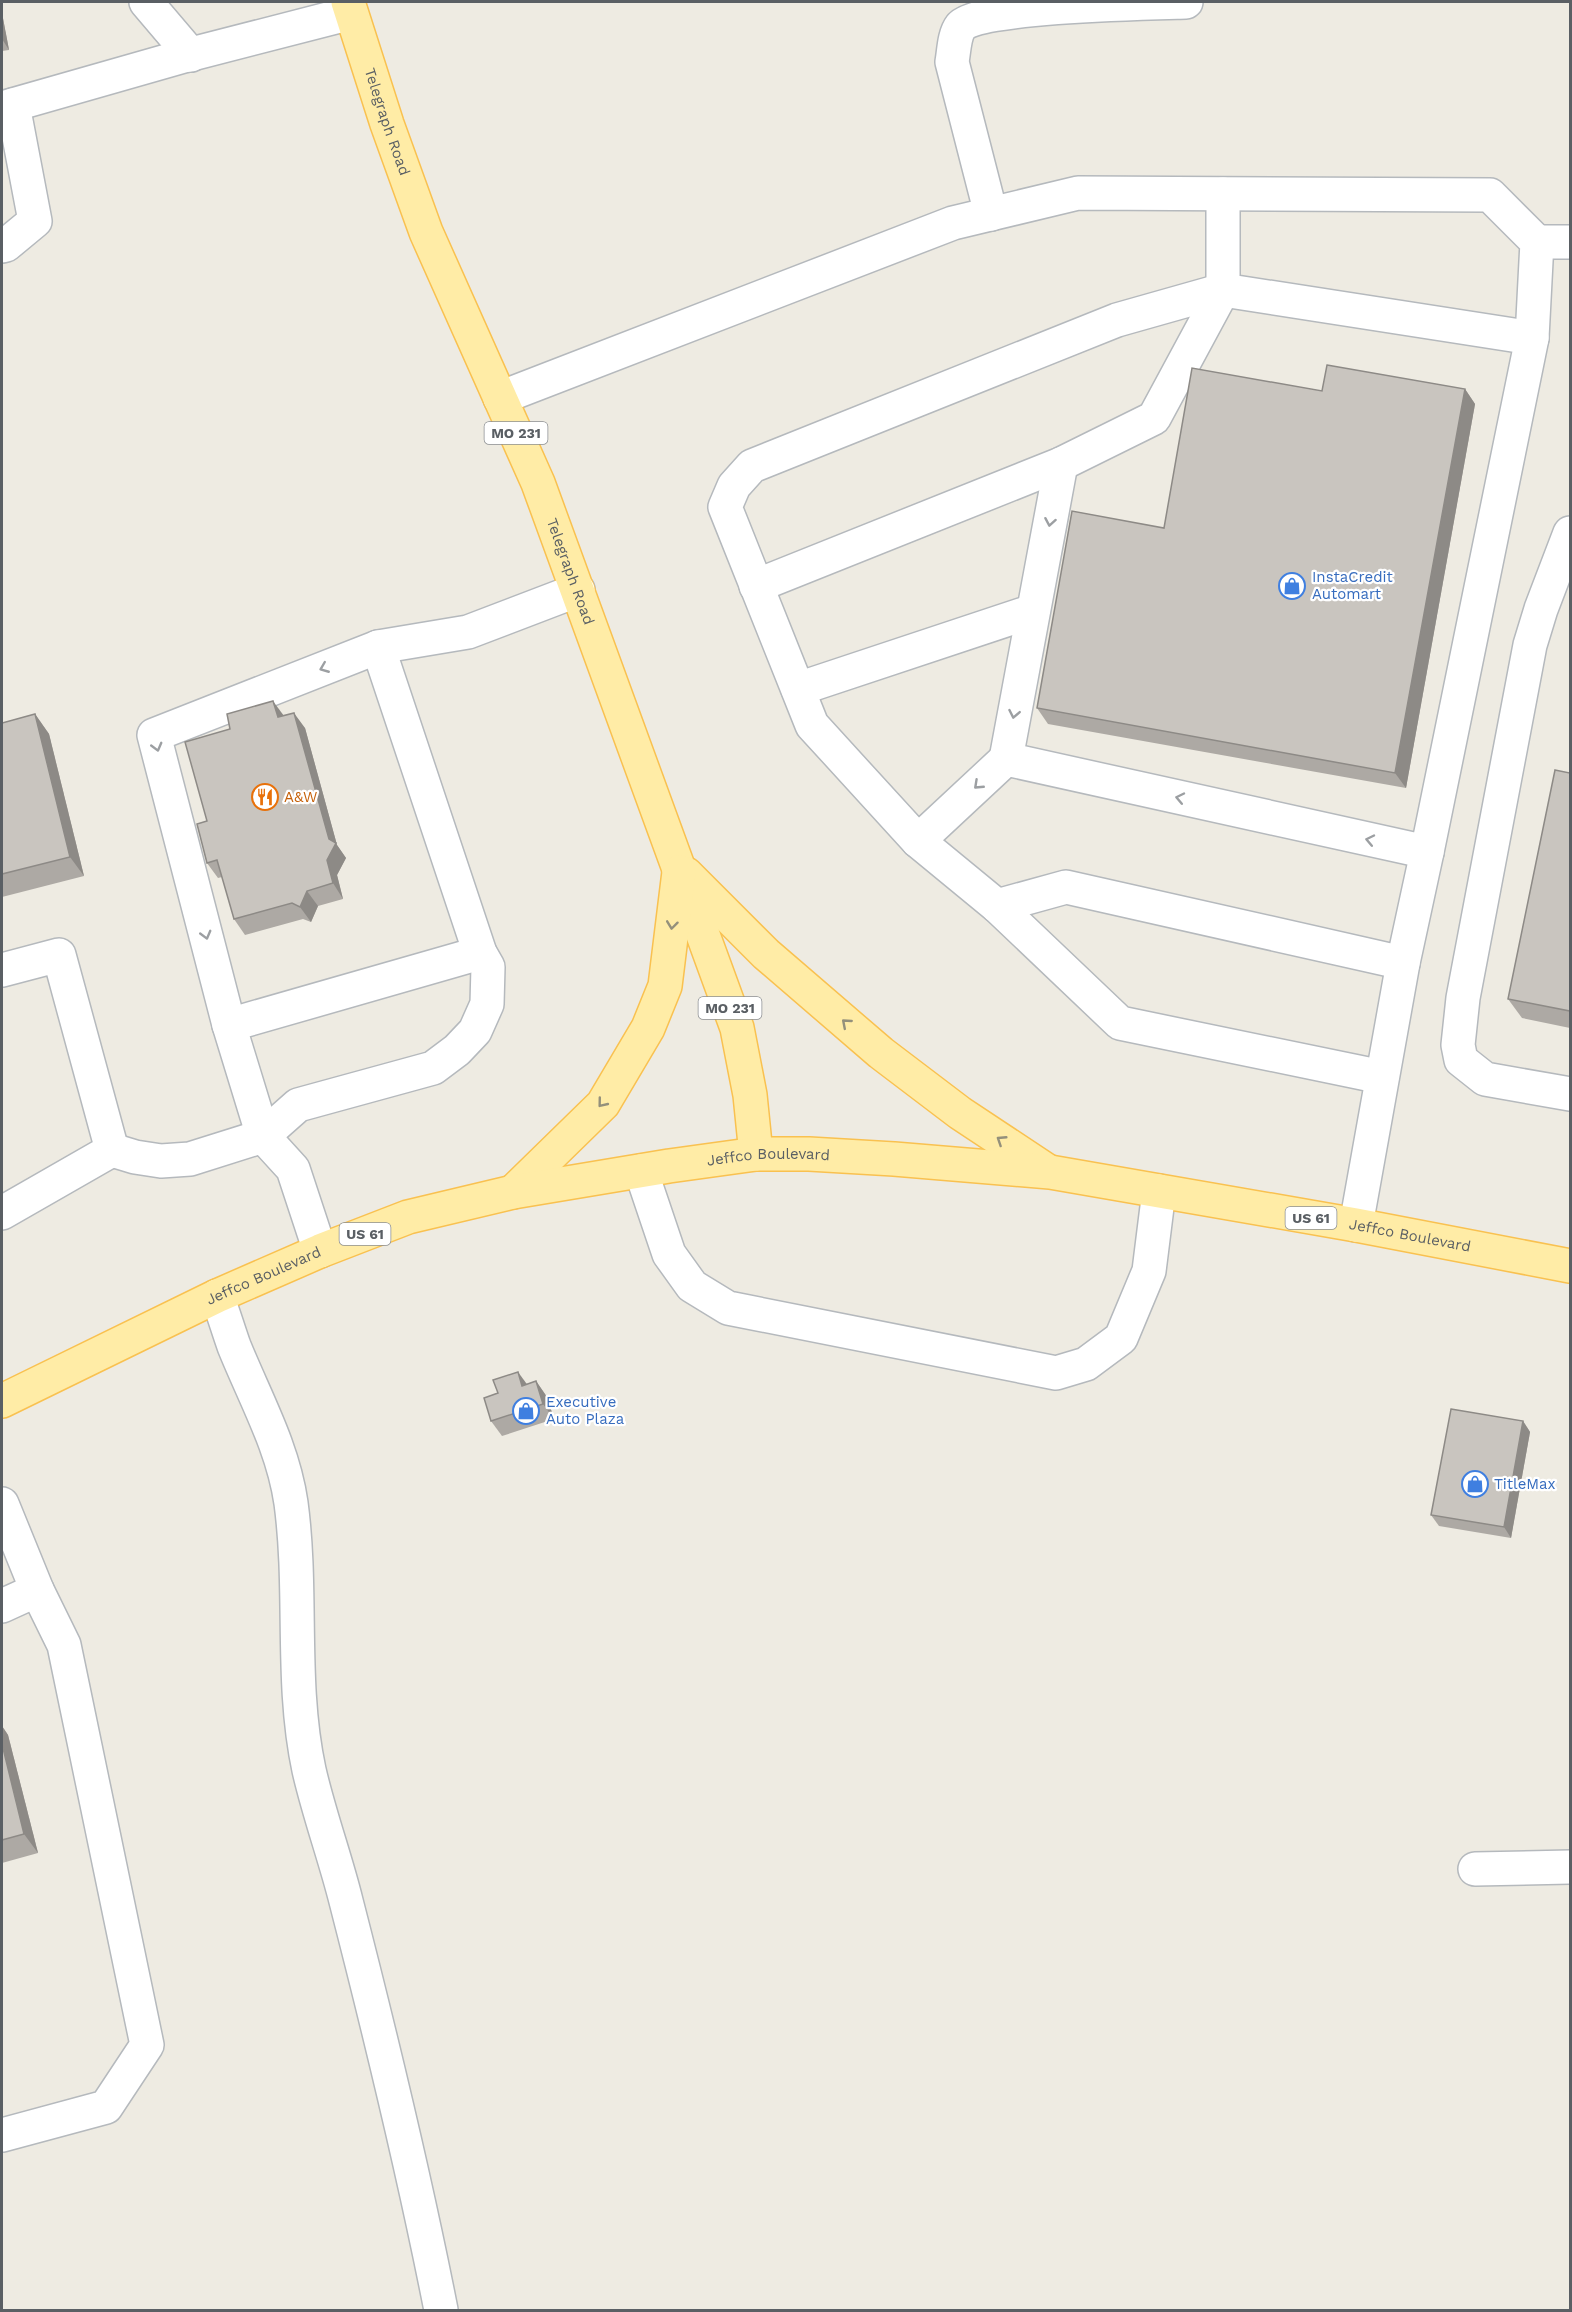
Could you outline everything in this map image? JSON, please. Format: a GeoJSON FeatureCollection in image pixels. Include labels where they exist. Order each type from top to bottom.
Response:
{"type":"FeatureCollection","features":[{"type":"Feature","properties":{"kind":"main road","name":"Telegraph Road"},"geometry":{"type":"LineString","coordinates":[[349,7],[387,124],[426,232],[538,483],[680,867],[737,1028],[750,1095],[756,1155]]}},
{"type":"Feature","properties":{"kind":"main road"},"geometry":{"type":"LineString","coordinates":[[680,867],[766,954],[881,1053],[960,1113],[1050,1172]]}},
{"type":"Feature","properties":{"kind":"main road"},"geometry":{"type":"LineString","coordinates":[[513,1192],[603,1104],[648,1028],[664,986],[680,867]]}},
{"type":"Feature","properties":{"kind":"main road","name":"Jeffco Boulevard"},"geometry":{"type":"LineString","coordinates":[[2,1401],[217,1296],[320,1251],[408,1217],[513,1192],[756,1155],[809,1154],[1050,1172],[1570,1266]]}},
{"type":"Feature","properties":{"kind":"street"},"geometry":{"type":"LineString","coordinates":[[146,2],[191,55]]}},
{"type":"Feature","properties":{"kind":"street"},"geometry":{"type":"LineString","coordinates":[[991,214],[952,62],[962,26],[974,19],[1020,11],[1186,2]]}},
{"type":"Feature","properties":{"kind":"street"},"geometry":{"type":"LineString","coordinates":[[2,246],[34,221],[7,106],[191,55],[349,7]]}},
{"type":"Feature","properties":{"kind":"street"},"geometry":{"type":"LineString","coordinates":[[500,398],[953,223],[1078,193],[1490,195],[1537,243],[1570,242]]}},
{"type":"Feature","properties":{"kind":"street"},"geometry":{"type":"LineString","coordinates":[[756,586],[1061,465],[1154,418],[1223,290],[1223,194]]}},
{"type":"Feature","properties":{"kind":"street"},"geometry":{"type":"LineString","coordinates":[[1356,1226],[1403,963],[1532,338],[1537,243]]}},
{"type":"Feature","properties":{"kind":"street"},"geometry":{"type":"LineString","coordinates":[[1382,1077],[1120,1023],[997,906],[918,841],[812,725],[725,507],[734,486],[752,466],[1117,320],[1223,290],[1532,338]]}},
{"type":"Feature","properties":{"kind":"street"},"geometry":{"type":"LineString","coordinates":[[918,841],[1006,759],[1061,465]]}},
{"type":"Feature","properties":{"kind":"street"},"geometry":{"type":"LineString","coordinates":[[1570,533],[1530,645],[1463,998],[1458,1045],[1461,1060],[1485,1079],[1570,1094]]}},
{"type":"Feature","properties":{"kind":"street"},"geometry":{"type":"LineString","coordinates":[[320,1251],[293,1169],[263,1136],[229,1025],[154,735],[378,647],[468,632],[578,590]]}},
{"type":"Feature","properties":{"kind":"street"},"geometry":{"type":"LineString","coordinates":[[798,689],[1034,611]]}},
{"type":"Feature","properties":{"kind":"street"},"geometry":{"type":"LineString","coordinates":[[2,1213],[112,1150],[161,1161],[190,1160],[263,1136],[298,1105],[433,1068],[457,1050],[475,1031],[487,1004],[488,967],[480,953],[378,647]]}},
{"type":"Feature","properties":{"kind":"street"},"geometry":{"type":"LineString","coordinates":[[1006,759],[1427,852]]}},
{"type":"Feature","properties":{"kind":"street"},"geometry":{"type":"LineString","coordinates":[[997,906],[1066,887],[1403,963]]}},
{"type":"Feature","properties":{"kind":"street"},"geometry":{"type":"LineString","coordinates":[[229,1025],[480,953]]}},
{"type":"Feature","properties":{"kind":"street"},"geometry":{"type":"LineString","coordinates":[[2,970],[59,955],[112,1150]]}},
{"type":"Feature","properties":{"kind":"street"},"geometry":{"type":"LineString","coordinates":[[641,1171],[669,1254],[692,1286],[728,1308],[1056,1373],[1086,1364],[1121,1338],[1149,1271],[1159,1191]]}},
{"type":"Feature","properties":{"kind":"street"},"geometry":{"type":"LineString","coordinates":[[217,1296],[234,1345],[271,1430],[290,1500],[298,1601],[297,1667],[300,1712],[309,1768],[355,1937],[423,2220],[441,2310]]}},
{"type":"Feature","properties":{"kind":"street"},"geometry":{"type":"LineString","coordinates":[[2,1504],[37,1590],[64,1645],[147,2045],[106,2107],[2,2135]]}},
{"type":"Feature","properties":{"kind":"street"},"geometry":{"type":"LineString","coordinates":[[2,1606],[37,1590]]}},
{"type":"Feature","properties":{"kind":"street"},"geometry":{"type":"LineString","coordinates":[[1475,1869],[1570,1867]]}},
{"type":"Feature","properties":{"kind":"building"},"geometry":{"type":"Polygon","coordinates":[[[1327,365],[1465,389],[1395,773],[1037,708],[1072,511],[1164,528],[1192,368],[1322,391],[1327,365]]]}},
{"type":"Feature","properties":{"kind":"building","name":"A&W"},"geometry":{"type":"Polygon","coordinates":[[[273,701],[278,717],[294,713],[329,839],[336,843],[327,860],[333,883],[307,891],[300,907],[292,903],[234,919],[217,860],[207,863],[197,824],[207,821],[185,742],[230,729],[227,714],[273,701]]]}},
{"type":"Feature","properties":{"kind":"building"},"geometry":{"type":"Polygon","coordinates":[[[35,714],[70,857],[2,874],[2,723],[35,714]]]}},
{"type":"Feature","properties":{"kind":"building"},"geometry":{"type":"Polygon","coordinates":[[[1555,770],[1570,773],[1570,1011],[1508,999],[1555,770]]]}},
{"type":"Feature","properties":{"kind":"building"},"geometry":{"type":"Polygon","coordinates":[[[518,1372],[522,1386],[536,1381],[543,1404],[491,1421],[484,1398],[498,1393],[493,1380],[518,1372]]]}},
{"type":"Feature","properties":{"kind":"building"},"geometry":{"type":"Polygon","coordinates":[[[1451,1409],[1523,1421],[1504,1527],[1431,1515],[1451,1409]]]}},
{"type":"Feature","properties":{"kind":"building"},"geometry":{"type":"Polygon","coordinates":[[[2,1744],[24,1834],[2,1840],[2,1744]]]}},
{"type":"Feature","properties":{"kind":"place","name":"InstaCredit Automart"},"geometry":{"type":"Point","coordinates":[1292,586]}},
{"type":"Feature","properties":{"kind":"place","name":"A&W"},"geometry":{"type":"Point","coordinates":[265,797]}},
{"type":"Feature","properties":{"kind":"place","name":"Executive Auto Plaza"},"geometry":{"type":"Point","coordinates":[526,1411]}},
{"type":"Feature","properties":{"kind":"place","name":"TitleMax"},"geometry":{"type":"Point","coordinates":[1475,1484]}}]}
